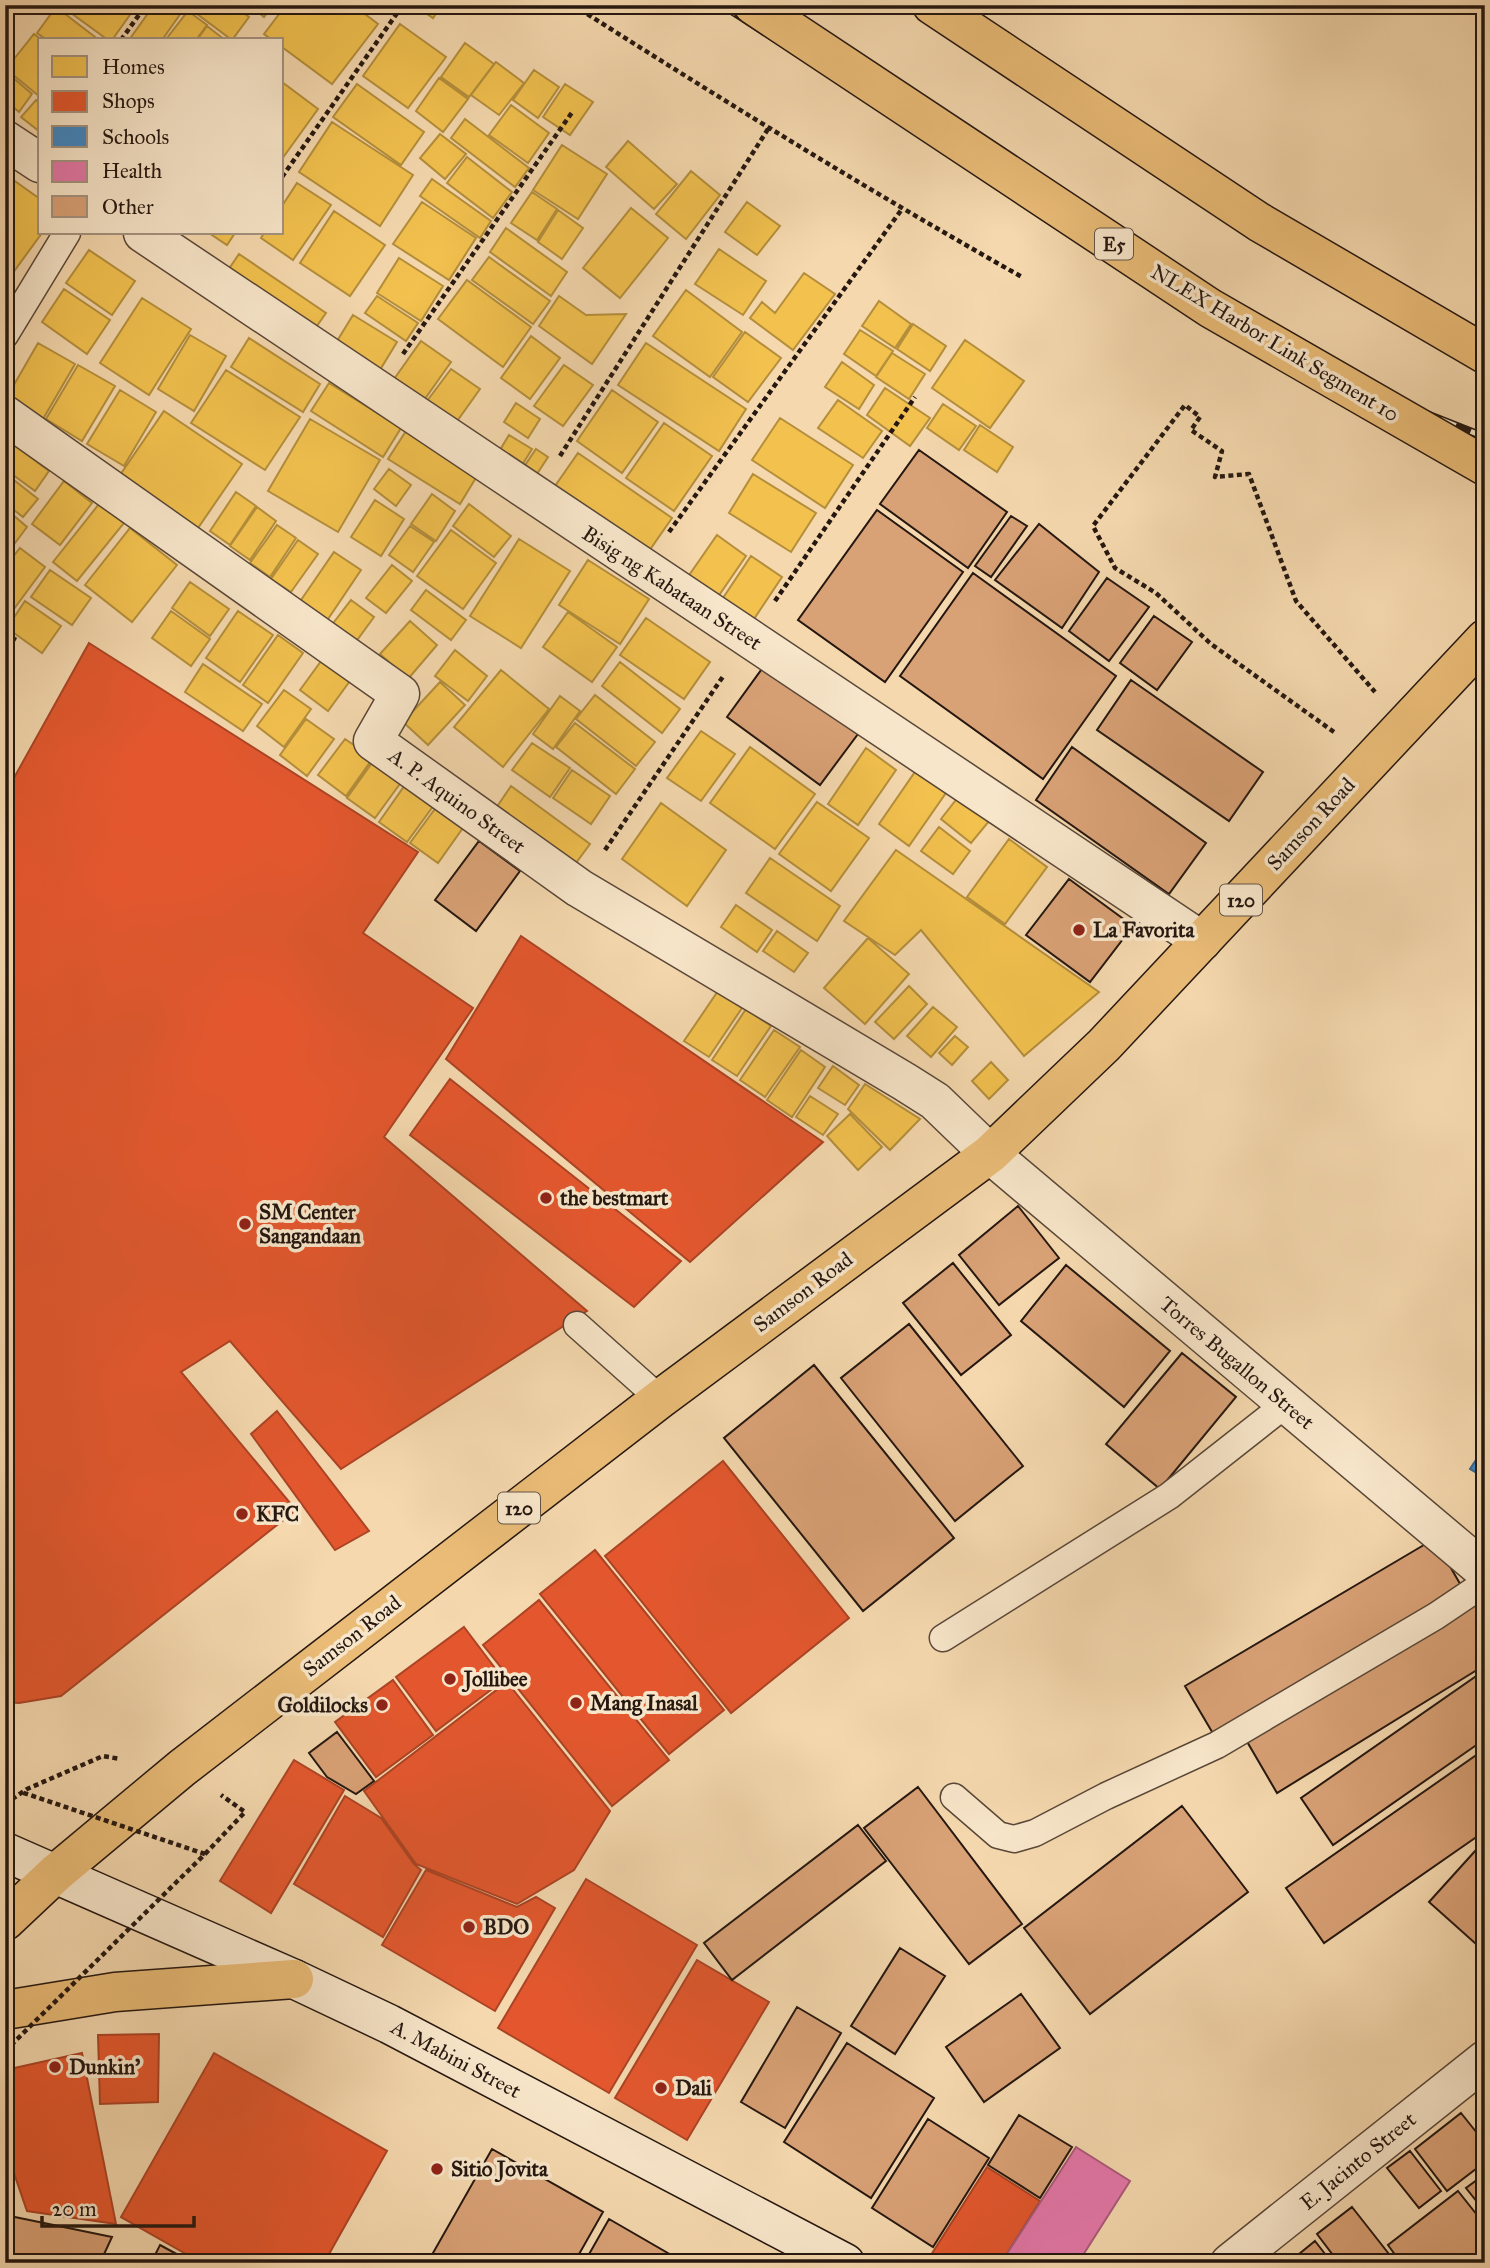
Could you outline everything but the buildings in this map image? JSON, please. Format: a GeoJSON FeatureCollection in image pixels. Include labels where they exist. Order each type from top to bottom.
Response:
{"type":"FeatureCollection","features":[{"type":"Feature","properties":{"kind":"highway","name":"NLEX Harbor Link Segment 10"},"geometry":{"type":"LineString","coordinates":[[753,5],[1210,308],[1485,466]]}},
{"type":"Feature","properties":{"kind":"highway"},"geometry":{"type":"LineString","coordinates":[[932,5],[1259,222],[1485,354]]}},
{"type":"Feature","properties":{"kind":"highway","name":"Samson Road"},"geometry":{"type":"LineString","coordinates":[[57,1873],[182,1768],[660,1399],[990,1154],[1104,1045],[1485,639]]}},
{"type":"Feature","properties":{"kind":"highway","name":"120"},"geometry":{"type":"LineString","coordinates":[[5,1921],[57,1873]]}},
{"type":"Feature","properties":{"kind":"highway"},"geometry":{"type":"LineString","coordinates":[[5,2010],[116,1992],[294,1979]]}},
{"type":"Feature","properties":{"kind":"street"},"geometry":{"type":"LineString","coordinates":[[5,140],[38,162]]}},
{"type":"Feature","properties":{"kind":"street","name":"Bisig ng Kabataan Street"},"geometry":{"type":"LineString","coordinates":[[144,234],[534,497],[1202,941]]}},
{"type":"Feature","properties":{"kind":"street","name":"A. P. Aquino Street"},"geometry":{"type":"LineString","coordinates":[[5,415],[400,694],[373,741],[579,888],[935,1101],[990,1154]]}},
{"type":"Feature","properties":{"kind":"street","name":"Torres Bugallon Street"},"geometry":{"type":"LineString","coordinates":[[990,1154],[1485,1571]]}},
{"type":"Feature","properties":{"kind":"street","name":"A. Mabini Street"},"geometry":{"type":"LineString","coordinates":[[5,1852],[294,1979],[389,2024],[845,2263]]}},
{"type":"Feature","properties":{"kind":"street","name":"E. Jacinto Street"},"geometry":{"type":"LineString","coordinates":[[1230,2263],[1485,2060]]}},
{"type":"Feature","properties":{"kind":"lane"},"geometry":{"type":"LineString","coordinates":[[5,335],[66,234]]}},
{"type":"Feature","properties":{"kind":"lane"},"geometry":{"type":"LineString","coordinates":[[577,1325],[660,1399]]}},
{"type":"Feature","properties":{"kind":"lane"},"geometry":{"type":"LineString","coordinates":[[943,1639],[1169,1496],[1286,1404]]}},
{"type":"Feature","properties":{"kind":"lane"},"geometry":{"type":"LineString","coordinates":[[954,1797],[998,1835],[1014,1839],[1035,1833],[1106,1796],[1217,1745],[1436,1616],[1485,1583]]}},
{"type":"Feature","properties":{"kind":"path"},"geometry":{"type":"LineString","coordinates":[[122,38],[146,5]]}},
{"type":"Feature","properties":{"kind":"path"},"geometry":{"type":"LineString","coordinates":[[573,5],[768,129],[1022,277]]}},
{"type":"Feature","properties":{"kind":"path"},"geometry":{"type":"LineString","coordinates":[[284,174],[400,9]]}},
{"type":"Feature","properties":{"kind":"path"},"geometry":{"type":"LineString","coordinates":[[378,390],[573,111]]}},
{"type":"Feature","properties":{"kind":"path"},"geometry":{"type":"LineString","coordinates":[[534,497],[768,129]]}},
{"type":"Feature","properties":{"kind":"path"},"geometry":{"type":"LineString","coordinates":[[643,569],[902,209]]}},
{"type":"Feature","properties":{"kind":"path"},"geometry":{"type":"LineString","coordinates":[[1371,759],[1211,644],[1156,593],[1115,568],[1093,526],[1185,405],[1200,417],[1191,430],[1222,451],[1215,477],[1249,474],[1296,601],[1404,725]]}},
{"type":"Feature","properties":{"kind":"path"},"geometry":{"type":"LineString","coordinates":[[5,634],[16,640]]}},
{"type":"Feature","properties":{"kind":"path"},"geometry":{"type":"LineString","coordinates":[[5,1804],[27,1789],[103,1756]]}},
{"type":"Feature","properties":{"kind":"path"},"geometry":{"type":"LineString","coordinates":[[21,1793],[205,1854]]}},
{"type":"Feature","properties":{"kind":"path"},"geometry":{"type":"LineString","coordinates":[[5,2051],[245,1812]]}},
{"type":"Feature","properties":{"kind":"railway"},"geometry":{"type":"LineString","coordinates":[[722,5],[1199,310],[1343,381],[1485,437]]}},
{"type":"Feature","properties":{"kind":"place","name":"La Favorita"},"geometry":{"type":"Point","coordinates":[1079,930]}},
{"type":"Feature","properties":{"kind":"place","name":"the bestmart"},"geometry":{"type":"Point","coordinates":[546,1198]}},
{"type":"Feature","properties":{"kind":"place","name":"SM Center Sangandaan"},"geometry":{"type":"Point","coordinates":[245,1224]}},
{"type":"Feature","properties":{"kind":"place","name":"KFC"},"geometry":{"type":"Point","coordinates":[242,1514]}},
{"type":"Feature","properties":{"kind":"place","name":"Jollibee"},"geometry":{"type":"Point","coordinates":[450,1679]}},
{"type":"Feature","properties":{"kind":"place","name":"Mang Inasal"},"geometry":{"type":"Point","coordinates":[576,1703]}},
{"type":"Feature","properties":{"kind":"place","name":"Goldilocks"},"geometry":{"type":"Point","coordinates":[382,1705]}},
{"type":"Feature","properties":{"kind":"place","name":"BDO"},"geometry":{"type":"Point","coordinates":[469,1927]}},
{"type":"Feature","properties":{"kind":"place","name":"Dunkin'"},"geometry":{"type":"Point","coordinates":[55,2067]}},
{"type":"Feature","properties":{"kind":"place","name":"Dali"},"geometry":{"type":"Point","coordinates":[661,2088]}},
{"type":"Feature","properties":{"kind":"place","name":"Sitio Jovita"},"geometry":{"type":"Point","coordinates":[437,2169]}}]}
